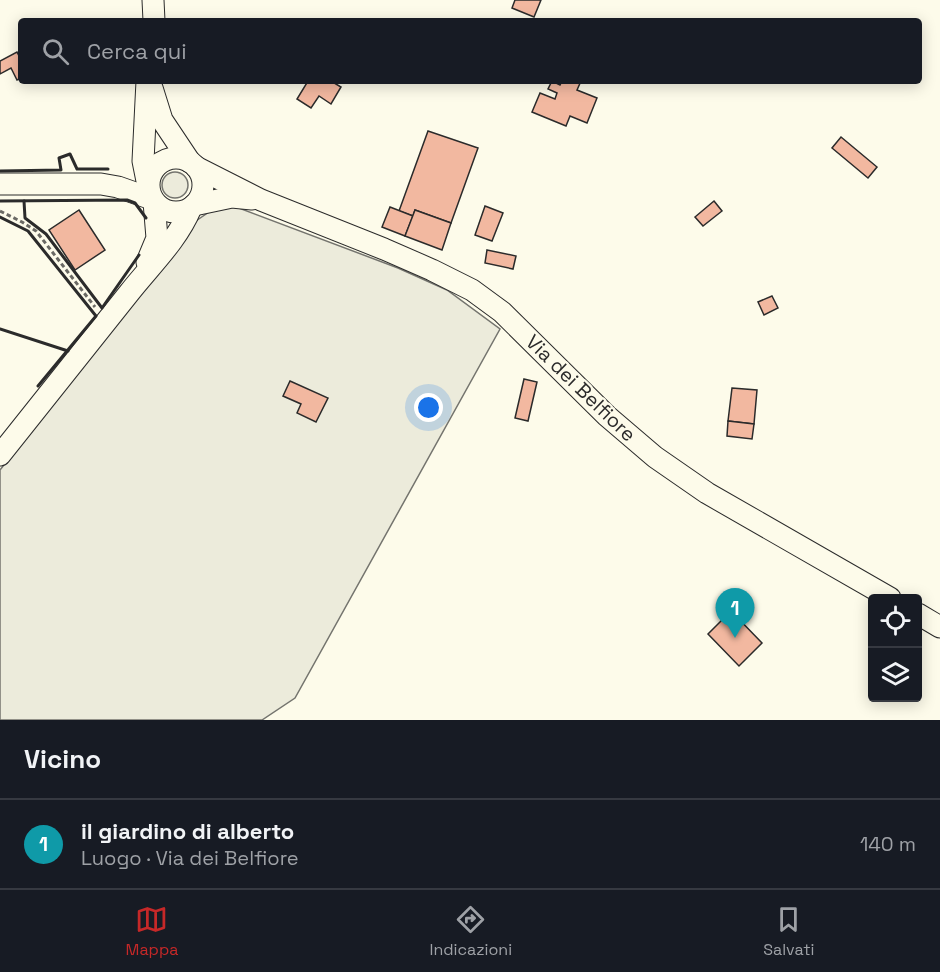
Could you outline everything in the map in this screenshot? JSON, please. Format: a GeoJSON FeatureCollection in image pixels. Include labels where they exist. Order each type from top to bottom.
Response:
{"type":"FeatureCollection","features":[{"type":"Feature","properties":{"kind":"street"},"geometry":{"type":"LineString","coordinates":[[153,0],[154,18]]}},
{"type":"Feature","properties":{"kind":"street"},"geometry":{"type":"LineString","coordinates":[[148,84],[143,161],[160,208],[176,213],[193,206],[232,197],[261,200]]}},
{"type":"Feature","properties":{"kind":"street"},"geometry":{"type":"LineString","coordinates":[[0,455],[136,284],[166,250],[201,197],[202,176],[162,120],[149,84]]}},
{"type":"Feature","properties":{"kind":"street"},"geometry":{"type":"LineString","coordinates":[[101,184],[136,192],[153,184],[172,158],[193,165],[261,200]]}},
{"type":"Feature","properties":{"kind":"street"},"geometry":{"type":"LineString","coordinates":[[0,184],[101,184],[128,178],[153,184]]}},
{"type":"Feature","properties":{"kind":"street"},"geometry":{"type":"LineString","coordinates":[[136,284],[157,238],[153,184]]}},
{"type":"Feature","properties":{"kind":"street","name":"Via dei Belfiore"},"geometry":{"type":"LineString","coordinates":[[261,200],[384,249],[472,290],[501,312],[607,416],[655,457],[707,493],[883,594]]}},
{"type":"Feature","properties":{"kind":"street"},"geometry":{"type":"LineString","coordinates":[[922,616],[940,627]]}},
{"type":"Feature","properties":{"kind":"path"},"geometry":{"type":"LineString","coordinates":[[0,211],[36,231],[101,315]]}},
{"type":"Feature","properties":{"kind":"shaded area"},"geometry":{"type":"Polygon","coordinates":[[[175,172],[184,176],[188,185],[184,194],[175,198],[166,194],[162,185],[166,176],[175,172]]]}},
{"type":"Feature","properties":{"kind":"shaded area"},"geometry":{"type":"Polygon","coordinates":[[[231,205],[398,268],[447,290],[500,329],[295,698],[262,720],[0,720],[0,470],[193,223],[212,210],[231,205]]]}},
{"type":"Feature","properties":{"kind":"building"},"geometry":{"type":"Polygon","coordinates":[[[515,0],[541,0],[534,17],[512,8],[515,0]]]}},
{"type":"Feature","properties":{"kind":"building"},"geometry":{"type":"Polygon","coordinates":[[[17,52],[18,80],[11,68],[0,74],[0,61],[17,52]]]}},
{"type":"Feature","properties":{"kind":"building"},"geometry":{"type":"Polygon","coordinates":[[[306,84],[336,84],[341,87],[331,104],[319,96],[311,108],[297,99],[306,84]]]}},
{"type":"Feature","properties":{"kind":"building"},"geometry":{"type":"Polygon","coordinates":[[[550,84],[580,84],[577,90],[597,98],[587,123],[570,116],[566,126],[532,112],[540,93],[555,99],[557,93],[548,89],[550,84]]]}},
{"type":"Feature","properties":{"kind":"building"},"geometry":{"type":"Polygon","coordinates":[[[428,131],[478,148],[451,223],[415,210],[413,216],[399,211],[428,131]]]}},
{"type":"Feature","properties":{"kind":"building"},"geometry":{"type":"Polygon","coordinates":[[[841,137],[877,167],[868,178],[832,148],[841,137]]]}},
{"type":"Feature","properties":{"kind":"building"},"geometry":{"type":"Polygon","coordinates":[[[714,201],[722,211],[703,226],[695,217],[714,201]]]}},
{"type":"Feature","properties":{"kind":"building"},"geometry":{"type":"Polygon","coordinates":[[[485,206],[503,213],[492,241],[475,235],[485,206]]]}},
{"type":"Feature","properties":{"kind":"building"},"geometry":{"type":"Polygon","coordinates":[[[390,207],[413,216],[405,236],[382,227],[390,207]]]}},
{"type":"Feature","properties":{"kind":"building"},"geometry":{"type":"Polygon","coordinates":[[[79,210],[105,250],[75,270],[49,230],[79,210]]]}},
{"type":"Feature","properties":{"kind":"building"},"geometry":{"type":"Polygon","coordinates":[[[415,210],[451,223],[442,250],[405,236],[415,210]]]}},
{"type":"Feature","properties":{"kind":"building"},"geometry":{"type":"Polygon","coordinates":[[[487,250],[516,256],[513,269],[485,263],[487,250]]]}},
{"type":"Feature","properties":{"kind":"building"},"geometry":{"type":"Polygon","coordinates":[[[772,296],[778,308],[764,315],[758,302],[772,296]]]}},
{"type":"Feature","properties":{"kind":"building"},"geometry":{"type":"Polygon","coordinates":[[[524,379],[537,382],[528,421],[515,418],[524,379]]]}},
{"type":"Feature","properties":{"kind":"building"},"geometry":{"type":"Polygon","coordinates":[[[290,381],[328,398],[316,422],[297,413],[301,404],[283,396],[290,381]]]}},
{"type":"Feature","properties":{"kind":"building"},"geometry":{"type":"Polygon","coordinates":[[[732,388],[757,390],[754,424],[728,421],[732,388]]]}},
{"type":"Feature","properties":{"kind":"building"},"geometry":{"type":"Polygon","coordinates":[[[728,421],[754,424],[752,439],[727,436],[728,421]]]}},
{"type":"Feature","properties":{"kind":"building"},"geometry":{"type":"Polygon","coordinates":[[[731,611],[762,643],[739,666],[708,634],[731,611]]]}},
{"type":"Feature","properties":{"kind":"wall"},"geometry":{"type":"LineString","coordinates":[[0,171],[61,170],[59,158],[70,154],[77,169],[108,169]]}},
{"type":"Feature","properties":{"kind":"wall"},"geometry":{"type":"LineString","coordinates":[[0,201],[127,200],[135,203],[146,218]]}},
{"type":"Feature","properties":{"kind":"wall"},"geometry":{"type":"LineString","coordinates":[[24,201],[25,218],[46,234],[102,308],[139,255]]}},
{"type":"Feature","properties":{"kind":"wall"},"geometry":{"type":"LineString","coordinates":[[0,217],[28,231],[96,316],[38,386]]}},
{"type":"Feature","properties":{"kind":"wall"},"geometry":{"type":"LineString","coordinates":[[0,329],[68,351]]}},
{"type":"Feature","properties":{"kind":"place","name":"il giardino di alberto"},"geometry":{"type":"Point","coordinates":[735,638]}}]}
